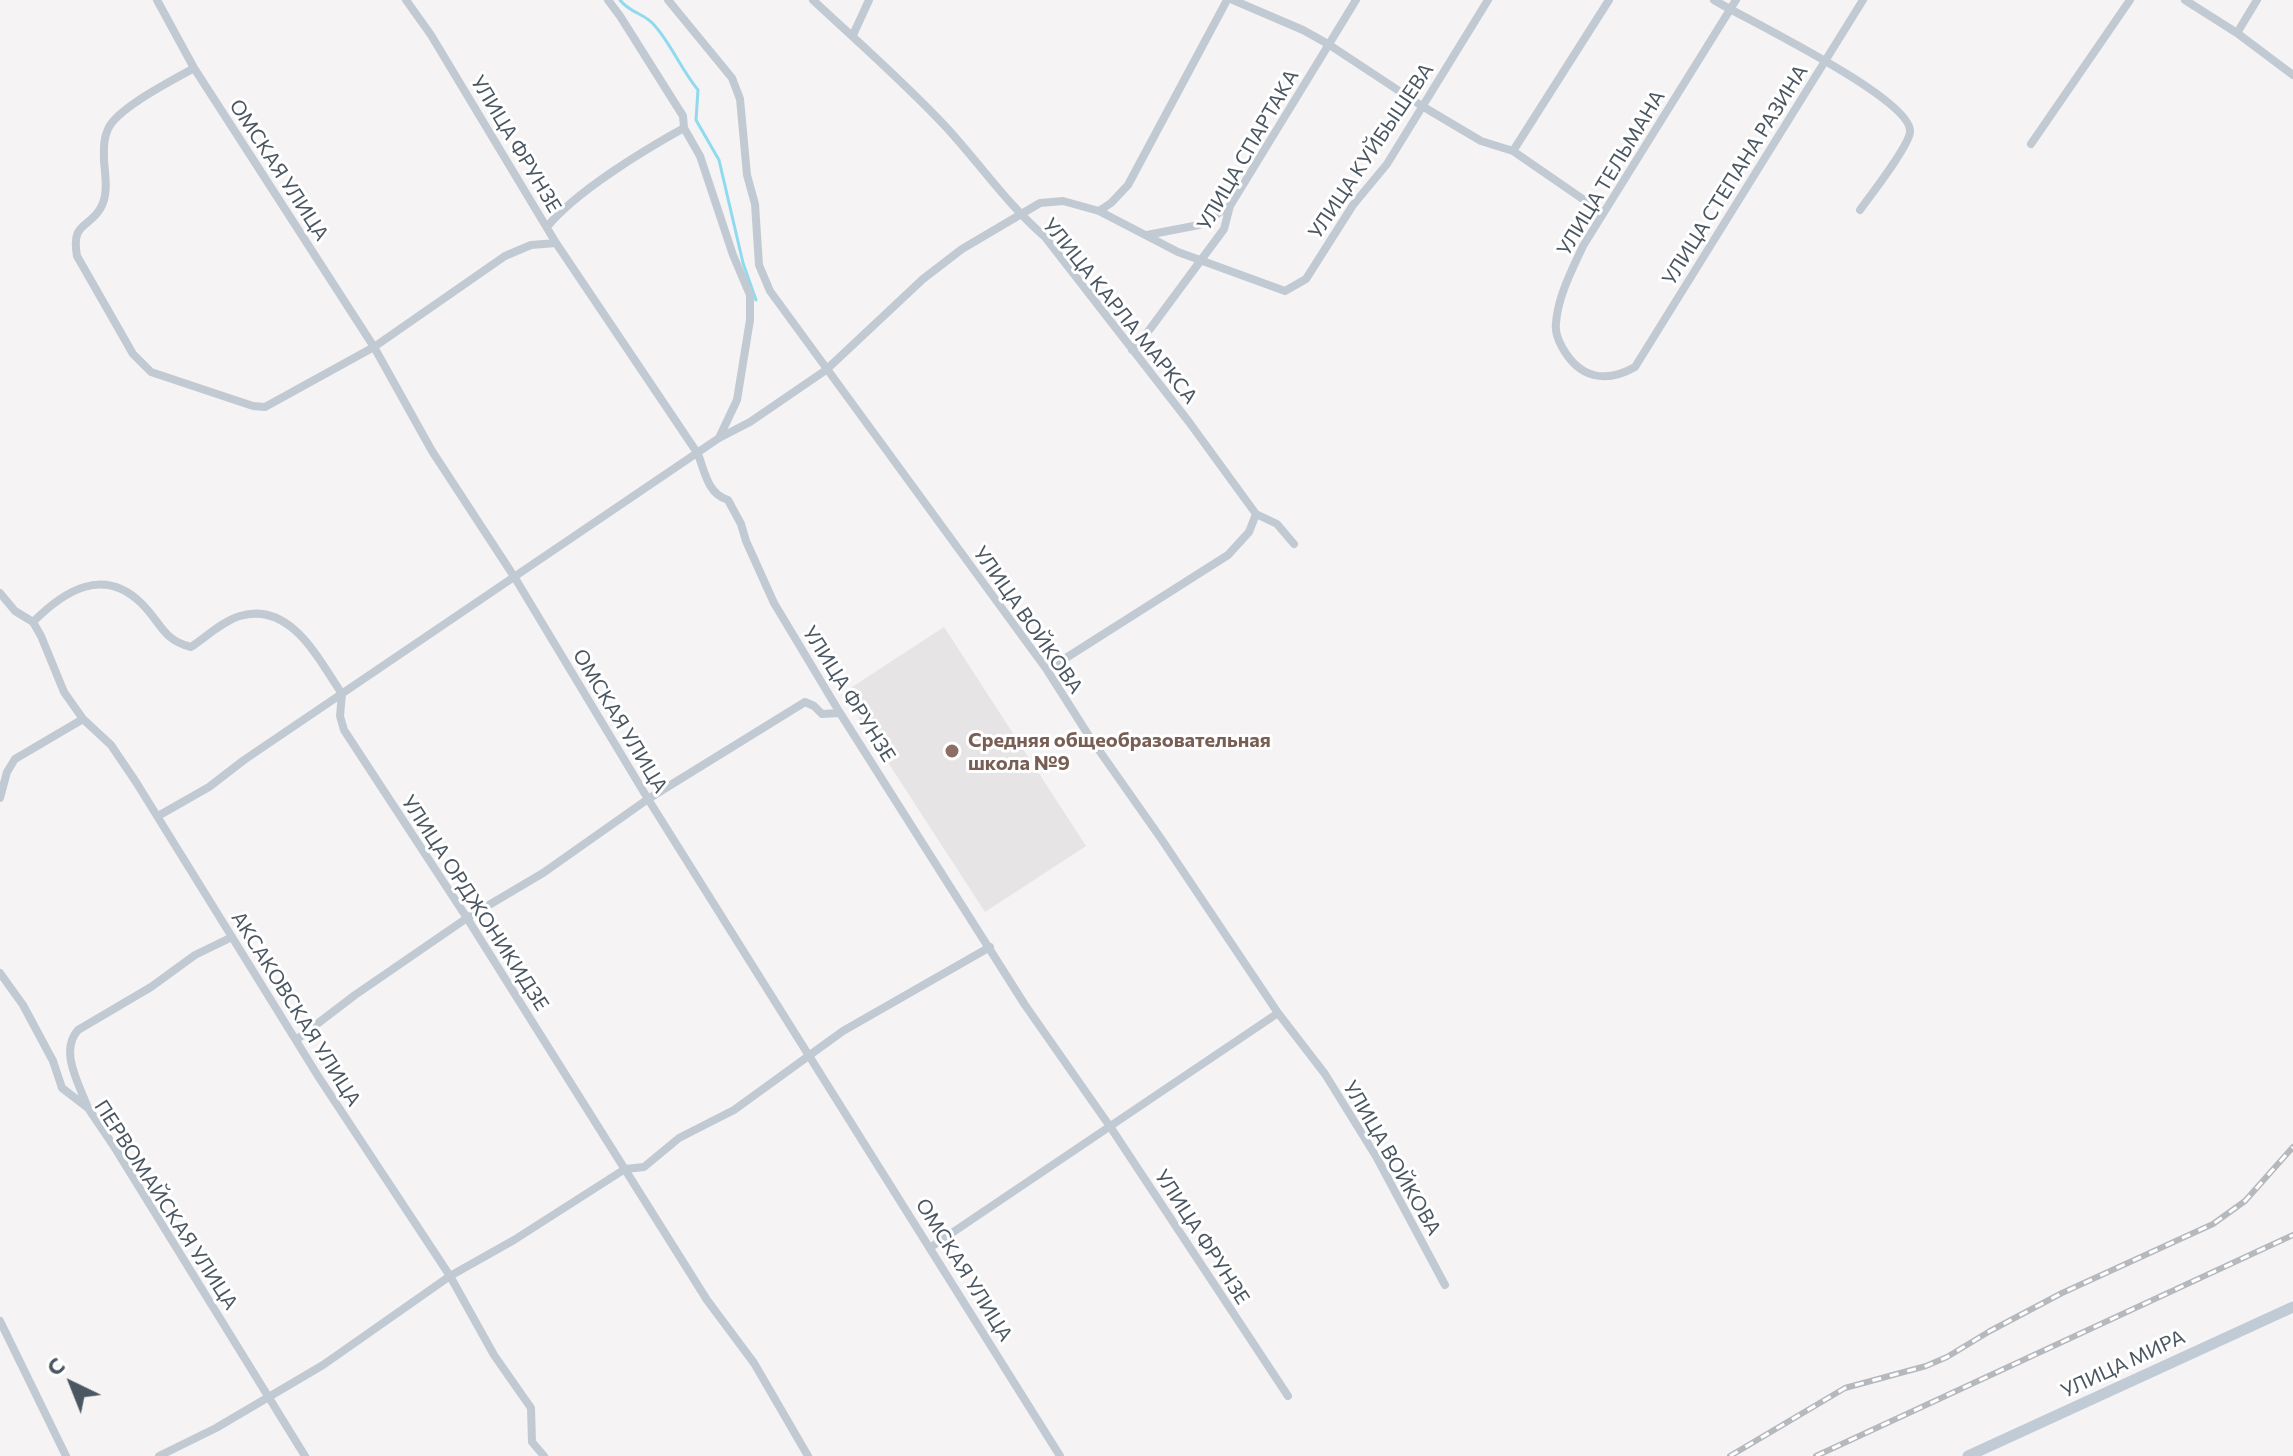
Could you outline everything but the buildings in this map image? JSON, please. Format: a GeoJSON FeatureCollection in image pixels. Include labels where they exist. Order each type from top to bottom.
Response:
{"type":"FeatureCollection","features":[{"type":"Feature","properties":{"kind":"street","name":"ОМСКАЯ УЛИЦА"},"geometry":{"type":"LineString","coordinates":[[157,0],[194,68],[374,347],[432,451],[515,578],[648,799],[1060,1456]]}},
{"type":"Feature","properties":{"kind":"street","name":"УЛИЦА ФРУНЗЕ"},"geometry":{"type":"LineString","coordinates":[[406,0],[431,35],[556,243],[698,454],[711,490],[717,497],[728,500],[774,603],[840,713],[1025,1005],[1111,1128],[1288,1396]]}},
{"type":"Feature","properties":{"kind":"street"},"geometry":{"type":"LineString","coordinates":[[608,0],[683,116],[684,128],[700,156],[733,255],[750,295],[750,320],[737,400],[719,438]]}},
{"type":"Feature","properties":{"kind":"street","name":"УЛИЦА ВОЙКОВА"},"geometry":{"type":"LineString","coordinates":[[668,0],[732,78],[736,88],[744,115],[747,175],[755,204],[759,265],[770,291],[1047,670],[1278,1013],[1325,1074],[1377,1158],[1445,1285]]}},
{"type":"Feature","properties":{"kind":"street","name":"УЛИЦА КАРЛА МАРКСА"},"geometry":{"type":"LineString","coordinates":[[813,0],[948,129],[1019,214],[1045,237],[1189,422],[1256,514],[1277,524],[1294,544]]}},
{"type":"Feature","properties":{"kind":"street"},"geometry":{"type":"LineString","coordinates":[[853,35],[869,0]]}},
{"type":"Feature","properties":{"kind":"street"},"geometry":{"type":"LineString","coordinates":[[1099,211],[1128,185],[1230,0],[1303,30],[1328,44],[1481,141],[1513,151],[1603,213]]}},
{"type":"Feature","properties":{"kind":"street","name":"УЛИЦА СПАРТАКА"},"geometry":{"type":"LineString","coordinates":[[1132,350],[1224,229],[1230,206],[1356,0]]}},
{"type":"Feature","properties":{"kind":"street","name":"УЛИЦА КУЙБЫШЕВА"},"geometry":{"type":"LineString","coordinates":[[1200,259],[1285,291],[1306,279],[1353,205],[1387,164],[1488,0]]}},
{"type":"Feature","properties":{"kind":"street"},"geometry":{"type":"LineString","coordinates":[[1513,151],[1609,0]]}},
{"type":"Feature","properties":{"kind":"street"},"geometry":{"type":"LineString","coordinates":[[1714,0],[1825,61],[1886,99],[1909,122],[1909,139],[1860,210]]}},
{"type":"Feature","properties":{"kind":"street","name":"УЛИЦА ТЕЛЬМАНА"},"geometry":{"type":"LineString","coordinates":[[1580,369],[1568,358],[1558,339],[1556,324],[1568,278],[1603,213],[1736,0]]}},
{"type":"Feature","properties":{"kind":"street","name":"УЛИЦА СТЕПАНА РАЗИНА"},"geometry":{"type":"LineString","coordinates":[[1580,369],[1604,377],[1620,376],[1635,367],[1863,0]]}},
{"type":"Feature","properties":{"kind":"street"},"geometry":{"type":"LineString","coordinates":[[2031,144],[2130,0]]}},
{"type":"Feature","properties":{"kind":"street"},"geometry":{"type":"LineString","coordinates":[[2185,0],[2237,33],[2293,75]]}},
{"type":"Feature","properties":{"kind":"street"},"geometry":{"type":"LineString","coordinates":[[2237,33],[2257,0]]}},
{"type":"Feature","properties":{"kind":"street"},"geometry":{"type":"LineString","coordinates":[[194,68],[157,89],[109,126],[103,142],[106,189],[100,210],[84,223],[75,243],[77,256],[133,354],[151,372],[253,406],[265,407],[374,347],[505,256],[531,245],[556,243]]}},
{"type":"Feature","properties":{"kind":"street"},"geometry":{"type":"LineString","coordinates":[[547,227],[561,210],[657,143],[684,128]]}},
{"type":"Feature","properties":{"kind":"street"},"geometry":{"type":"LineString","coordinates":[[158,816],[209,787],[719,438],[750,422],[826,370],[923,279],[962,249],[1019,214],[1040,203],[1063,201],[1099,211],[1178,252],[1200,259]]}},
{"type":"Feature","properties":{"kind":"street"},"geometry":{"type":"LineString","coordinates":[[1146,235],[1199,225],[1230,206]]}},
{"type":"Feature","properties":{"kind":"street"},"geometry":{"type":"LineString","coordinates":[[1047,670],[1228,555],[1249,532],[1256,514]]}},
{"type":"Feature","properties":{"kind":"street","name":"УЛИЦА ОРДЖОНИКИДЗЕ"},"geometry":{"type":"LineString","coordinates":[[33,622],[51,604],[92,583],[111,585],[140,601],[175,643],[191,647],[236,617],[255,613],[270,615],[301,634],[342,694],[340,716],[344,730],[467,918],[707,1300],[754,1363],[808,1456]]}},
{"type":"Feature","properties":{"kind":"street","name":"АКСАКОВСКАЯ УЛИЦА"},"geometry":{"type":"LineString","coordinates":[[0,593],[15,611],[33,622],[64,692],[83,719],[111,745],[158,816],[296,1040],[450,1276],[494,1355],[531,1408],[532,1442],[544,1456]]}},
{"type":"Feature","properties":{"kind":"street"},"geometry":{"type":"LineString","coordinates":[[296,1040],[467,918],[543,873],[648,799],[805,702],[822,714],[840,713]]}},
{"type":"Feature","properties":{"kind":"street"},"geometry":{"type":"LineString","coordinates":[[0,798],[7,772],[15,759],[83,719]]}},
{"type":"Feature","properties":{"kind":"street"},"geometry":{"type":"LineString","coordinates":[[88,1108],[73,1070],[69,1047],[72,1037],[78,1030],[151,987],[195,955],[232,937]]}},
{"type":"Feature","properties":{"kind":"street"},"geometry":{"type":"LineString","coordinates":[[159,1456],[323,1365],[450,1276],[514,1240],[625,1169],[644,1167],[679,1138],[734,1110],[810,1058],[843,1031],[990,947]]}},
{"type":"Feature","properties":{"kind":"street","name":"ПЕРВОМАЙСКАЯ УЛИЦА"},"geometry":{"type":"LineString","coordinates":[[0,973],[23,1005],[53,1061],[62,1088],[88,1108],[305,1456]]}},
{"type":"Feature","properties":{"kind":"street"},"geometry":{"type":"LineString","coordinates":[[931,1247],[1278,1013]]}},
{"type":"Feature","properties":{"kind":"street","name":"УЛИЦА МИРА"},"geometry":{"type":"LineString","coordinates":[[1968,1456],[2293,1307]]}},
{"type":"Feature","properties":{"kind":"street"},"geometry":{"type":"LineString","coordinates":[[0,1321],[66,1456]]}},
{"type":"Feature","properties":{"kind":"shaded area","name":"Средняя общеобразовательная школа №9"},"geometry":{"type":"Polygon","coordinates":[[[944,627],[1086,846],[985,912],[843,693],[944,627]]]}},
{"type":"Feature","properties":{"kind":"waterway"},"geometry":{"type":"LineString","coordinates":[[620,0],[655,26],[698,90],[696,120],[719,160],[743,263],[756,300]]}},
{"type":"Feature","properties":{"kind":"railway"},"geometry":{"type":"LineString","coordinates":[[1730,1456],[1845,1388],[1926,1366],[1947,1357],[2062,1293],[2213,1224],[2245,1201],[2293,1147]]}},
{"type":"Feature","properties":{"kind":"railway"},"geometry":{"type":"LineString","coordinates":[[1816,1456],[2293,1235]]}},
{"type":"Feature","properties":{"kind":"place","name":"Средняя общеобразовательная школа №9"},"geometry":{"type":"Point","coordinates":[952,751]}}]}
